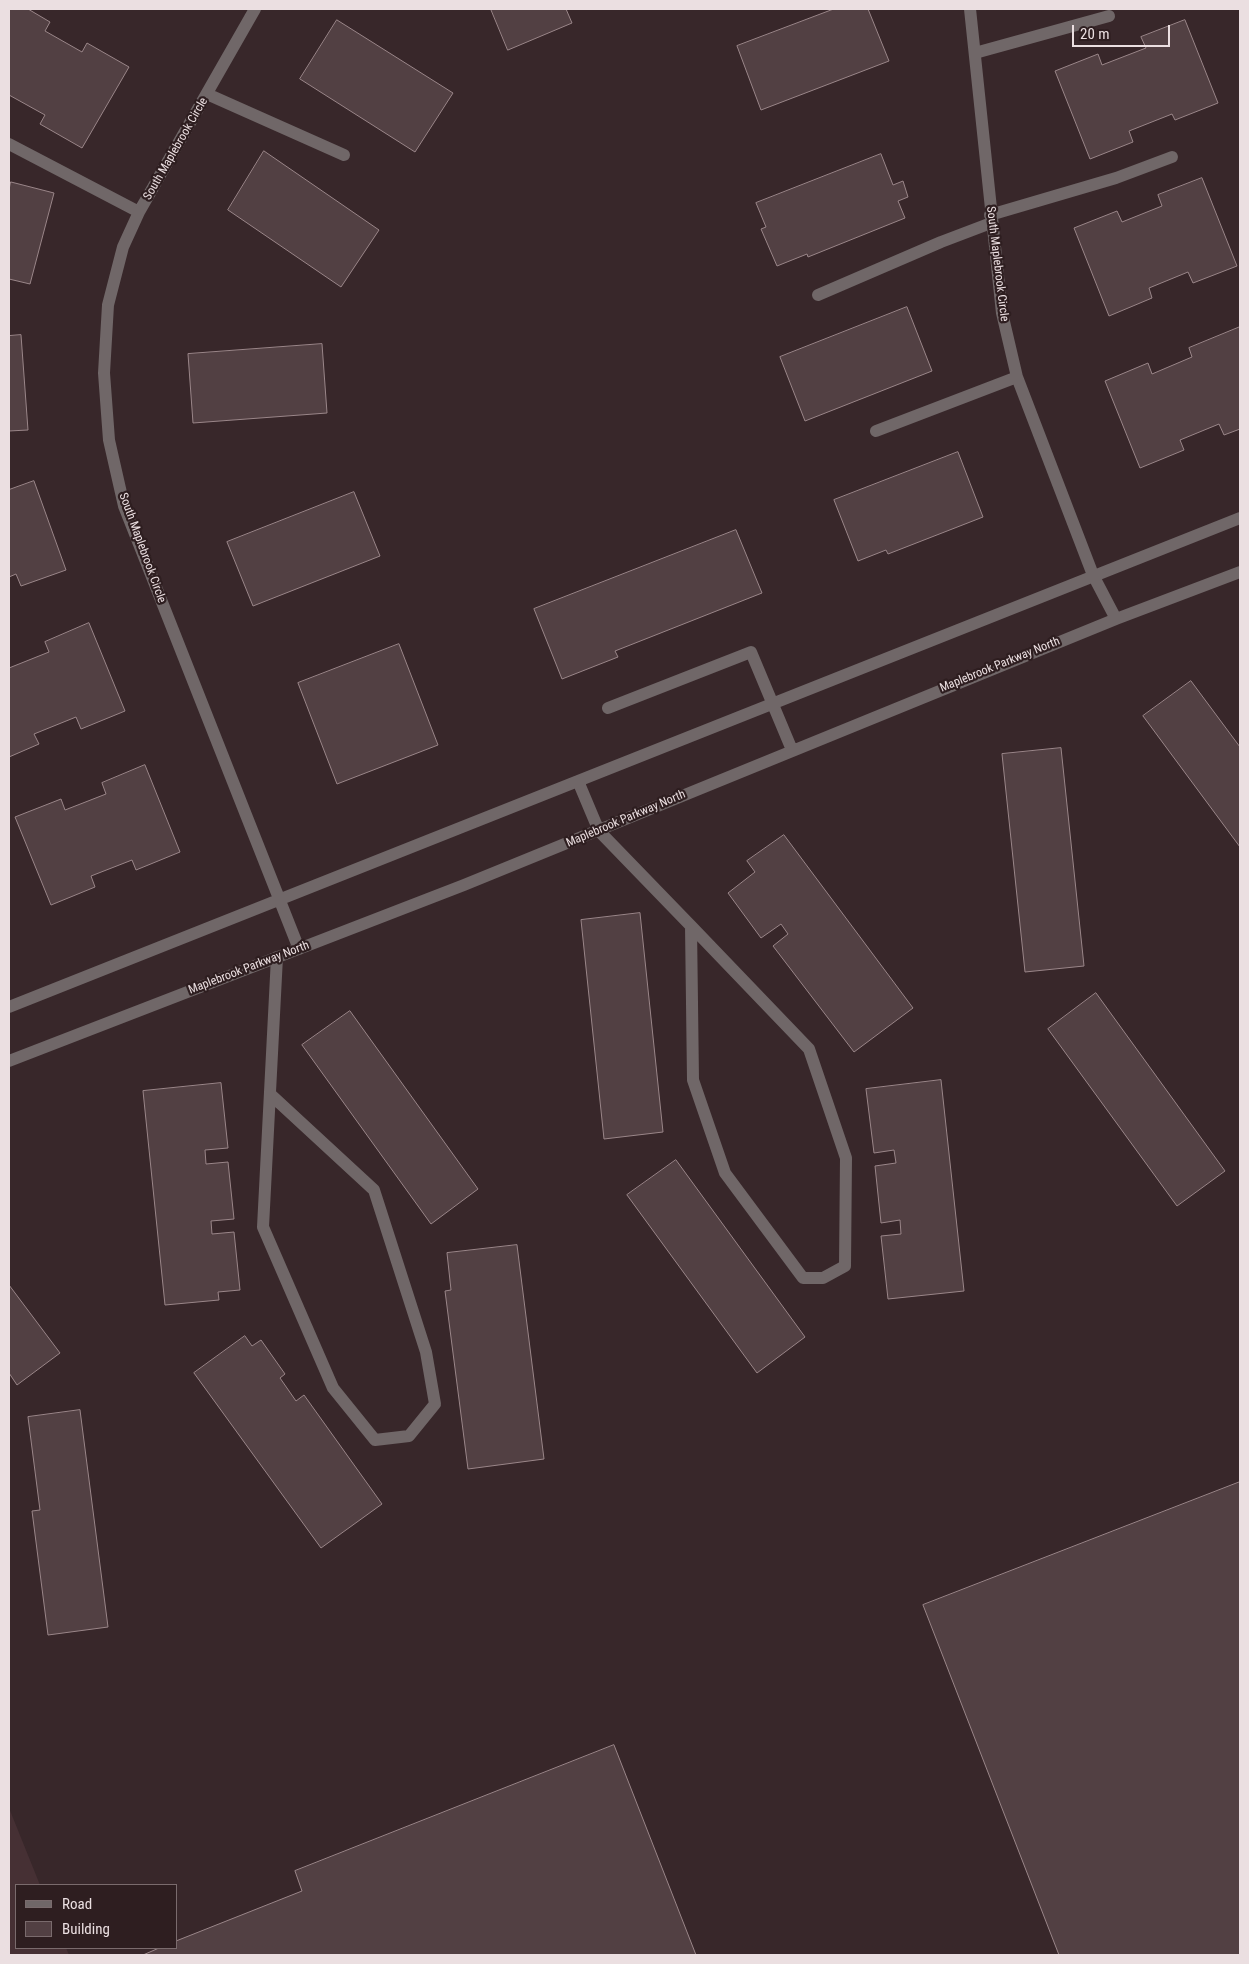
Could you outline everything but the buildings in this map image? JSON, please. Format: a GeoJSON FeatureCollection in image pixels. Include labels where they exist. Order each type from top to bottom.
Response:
{"type":"FeatureCollection","features":[{"type":"Feature","properties":{"kind":"street","name":"South Maplebrook Circle"},"geometry":{"type":"LineString","coordinates":[[255,9],[139,212],[123,247],[108,305],[104,373],[109,440],[124,506],[300,949]]}},
{"type":"Feature","properties":{"kind":"street","name":"South Maplebrook Circle"},"geometry":{"type":"LineString","coordinates":[[970,9],[1002,313],[1017,377],[1093,575],[1116,619]]}},
{"type":"Feature","properties":{"kind":"street"},"geometry":{"type":"LineString","coordinates":[[975,53],[1109,16]]}},
{"type":"Feature","properties":{"kind":"street"},"geometry":{"type":"LineString","coordinates":[[207,94],[344,155]]}},
{"type":"Feature","properties":{"kind":"street"},"geometry":{"type":"LineString","coordinates":[[9,144],[139,212]]}},
{"type":"Feature","properties":{"kind":"street"},"geometry":{"type":"LineString","coordinates":[[818,295],[991,219],[1116,178],[1172,157]]}},
{"type":"Feature","properties":{"kind":"street"},"geometry":{"type":"LineString","coordinates":[[876,431],[1017,377]]}},
{"type":"Feature","properties":{"kind":"street"},"geometry":{"type":"LineString","coordinates":[[9,1007],[280,901],[1093,575],[1240,518]]}},
{"type":"Feature","properties":{"kind":"street","name":"Maplebrook Parkway North"},"geometry":{"type":"LineString","coordinates":[[9,1061],[599,831],[792,750],[1116,619],[1240,572]]}},
{"type":"Feature","properties":{"kind":"street"},"geometry":{"type":"LineString","coordinates":[[608,708],[750,652],[792,750]]}},
{"type":"Feature","properties":{"kind":"street"},"geometry":{"type":"LineString","coordinates":[[578,781],[599,831],[691,926],[809,1049],[846,1158],[845,1266],[823,1278],[803,1278],[725,1173],[692,1080],[691,926]]}},
{"type":"Feature","properties":{"kind":"street"},"geometry":{"type":"LineString","coordinates":[[270,1094],[374,1190],[426,1352],[435,1404],[410,1436],[375,1440],[334,1388],[263,1227],[277,957]]}},
{"type":"Feature","properties":{"kind":"shaded area"},"geometry":{"type":"Polygon","coordinates":[[[9,1808],[40,1884],[15,1884],[15,1949],[66,1949],[69,1955],[9,1955],[9,1808]]]}}]}
